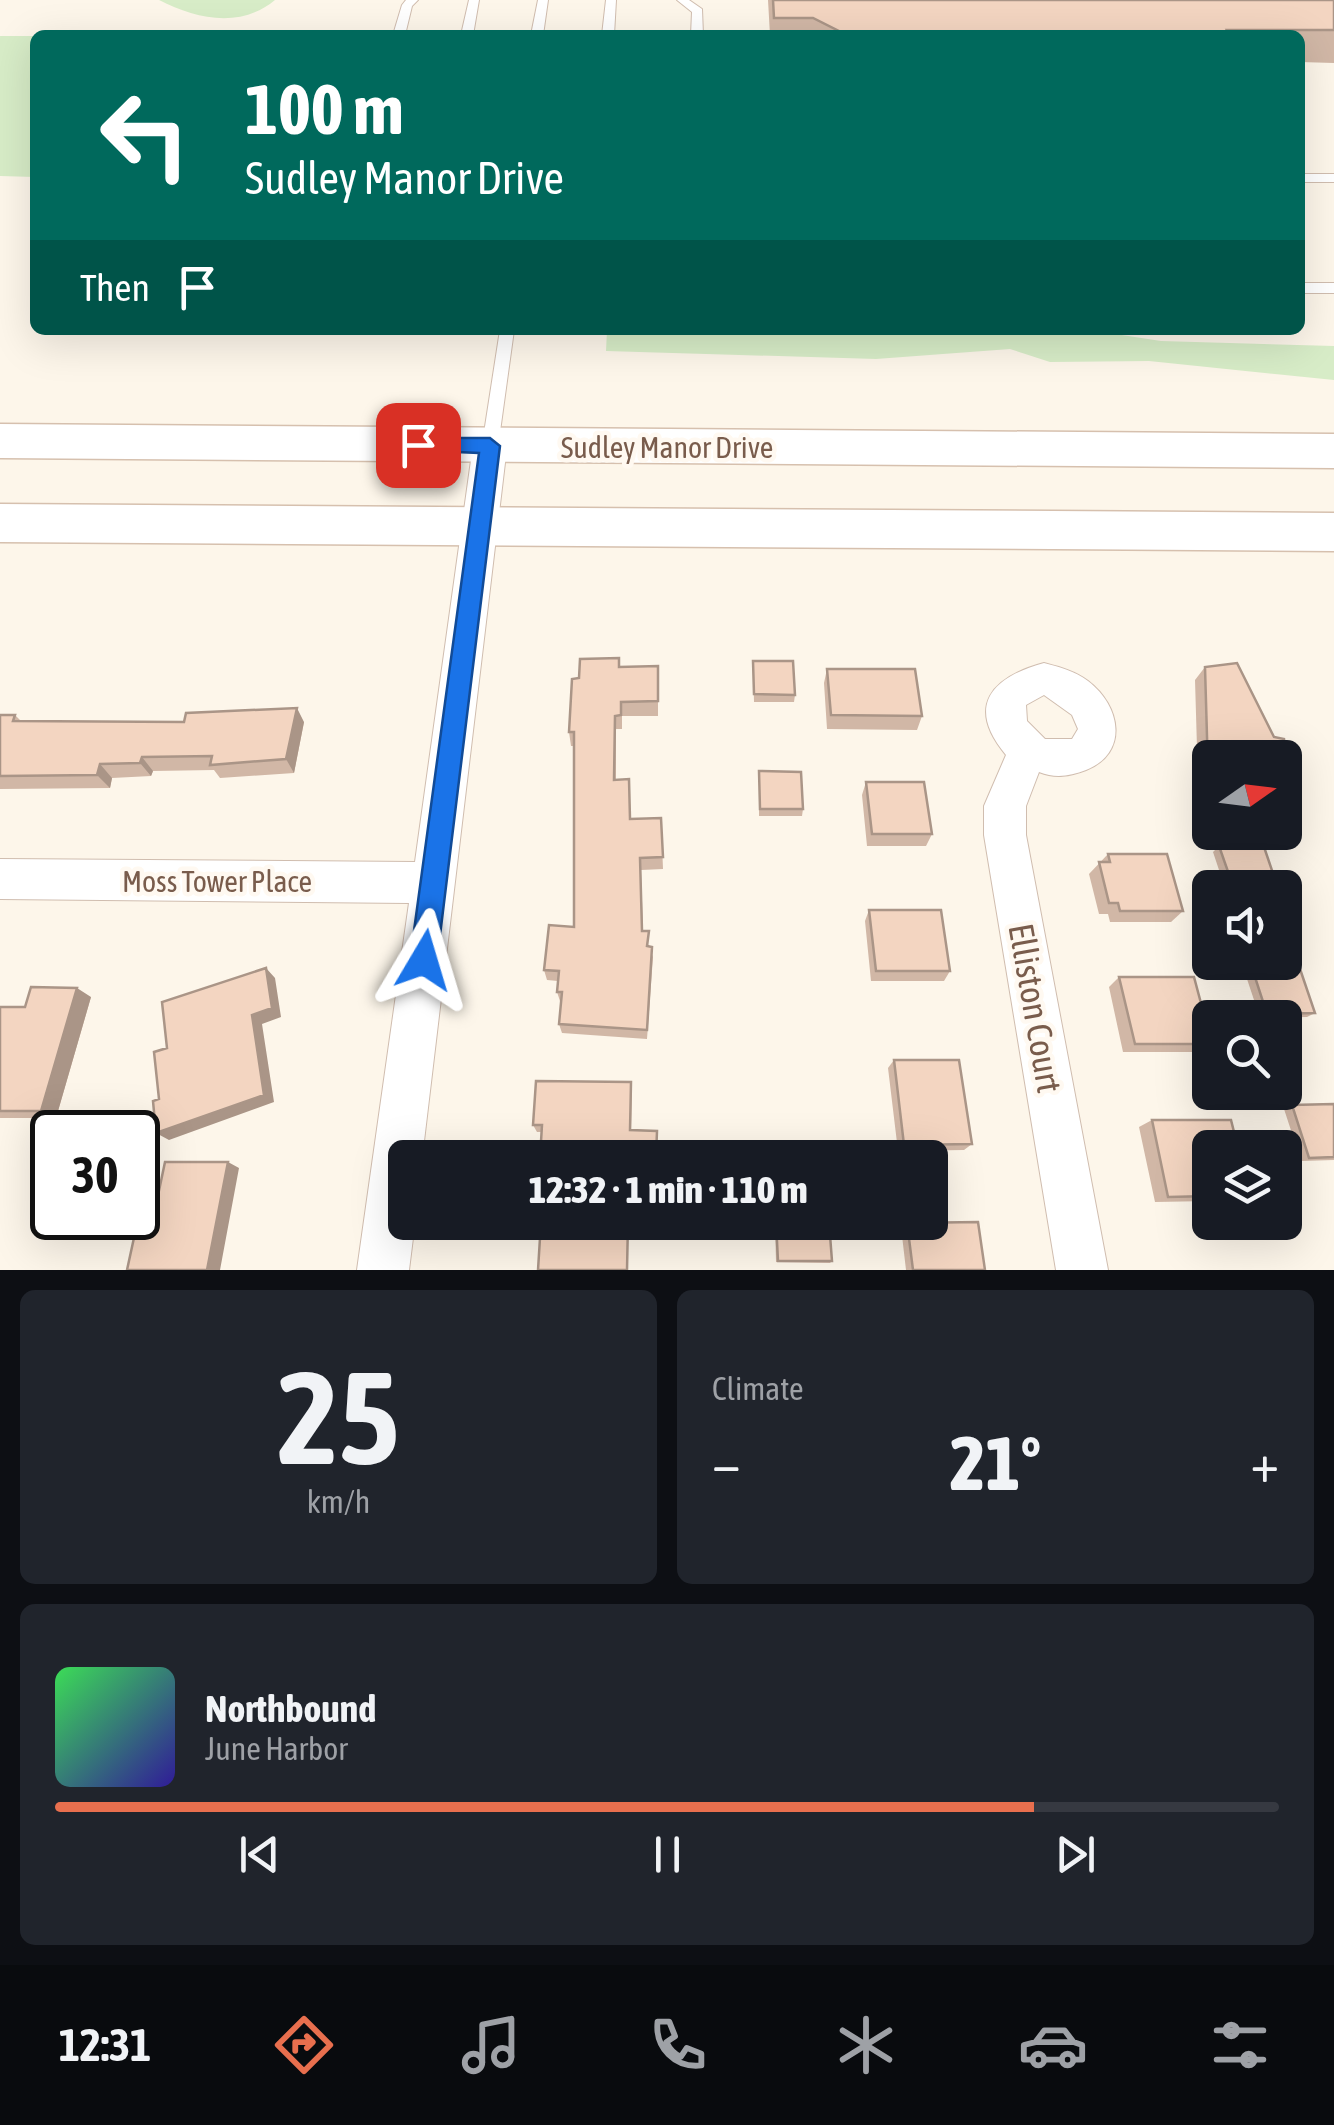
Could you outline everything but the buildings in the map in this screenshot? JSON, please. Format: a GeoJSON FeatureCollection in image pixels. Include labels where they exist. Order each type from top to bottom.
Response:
{"type":"FeatureCollection","features":[{"type":"Feature","properties":{"kind":"main road","name":"Sudley Manor Drive"},"geometry":{"type":"LineString","coordinates":[[0,442],[1334,450]]}},
{"type":"Feature","properties":{"kind":"main road"},"geometry":{"type":"LineString","coordinates":[[0,523],[1334,532]]}},
{"type":"Feature","properties":{"kind":"street"},"geometry":{"type":"LineString","coordinates":[[383,1270],[490,446]]}},
{"type":"Feature","properties":{"kind":"street","name":"Elliston Court"},"geometry":{"type":"LineString","coordinates":[[1028,750],[1006,806],[1005,835],[1082,1270]]}},
{"type":"Feature","properties":{"kind":"street","name":"Moss Tower Place"},"geometry":{"type":"LineString","coordinates":[[0,879],[434,883]]}},
{"type":"Feature","properties":{"kind":"lane"},"geometry":{"type":"LineString","coordinates":[[400,30],[407,5],[413,0]]}},
{"type":"Feature","properties":{"kind":"lane"},"geometry":{"type":"LineString","coordinates":[[468,30],[474,0]]}},
{"type":"Feature","properties":{"kind":"lane"},"geometry":{"type":"LineString","coordinates":[[539,30],[543,0]]}},
{"type":"Feature","properties":{"kind":"lane"},"geometry":{"type":"LineString","coordinates":[[608,30],[611,0]]}},
{"type":"Feature","properties":{"kind":"lane"},"geometry":{"type":"LineString","coordinates":[[682,0],[698,12],[698,30]]}},
{"type":"Feature","properties":{"kind":"lane"},"geometry":{"type":"LineString","coordinates":[[1305,178],[1334,178]]}},
{"type":"Feature","properties":{"kind":"lane"},"geometry":{"type":"LineString","coordinates":[[1305,288],[1334,288]]}},
{"type":"Feature","properties":{"kind":"lane"},"geometry":{"type":"LineString","coordinates":[[490,446],[506,335]]}},
{"type":"Feature","properties":{"kind":"green space"},"geometry":{"type":"Polygon","coordinates":[[[159,0],[275,0],[247,15],[218,18],[188,12],[159,0]]]}},
{"type":"Feature","properties":{"kind":"green space"},"geometry":{"type":"Polygon","coordinates":[[[0,36],[30,36],[30,177],[0,176],[0,36]]]}},
{"type":"Feature","properties":{"kind":"green space"},"geometry":{"type":"Polygon","coordinates":[[[607,335],[1122,335],[1161,341],[1334,346],[1334,380],[1149,361],[1050,362],[1010,349],[876,359],[606,351],[607,335]]]}},
{"type":"Feature","properties":{"kind":"route"},"geometry":{"type":"LineString","coordinates":[[418,445],[490,446],[424,960]]}}]}
